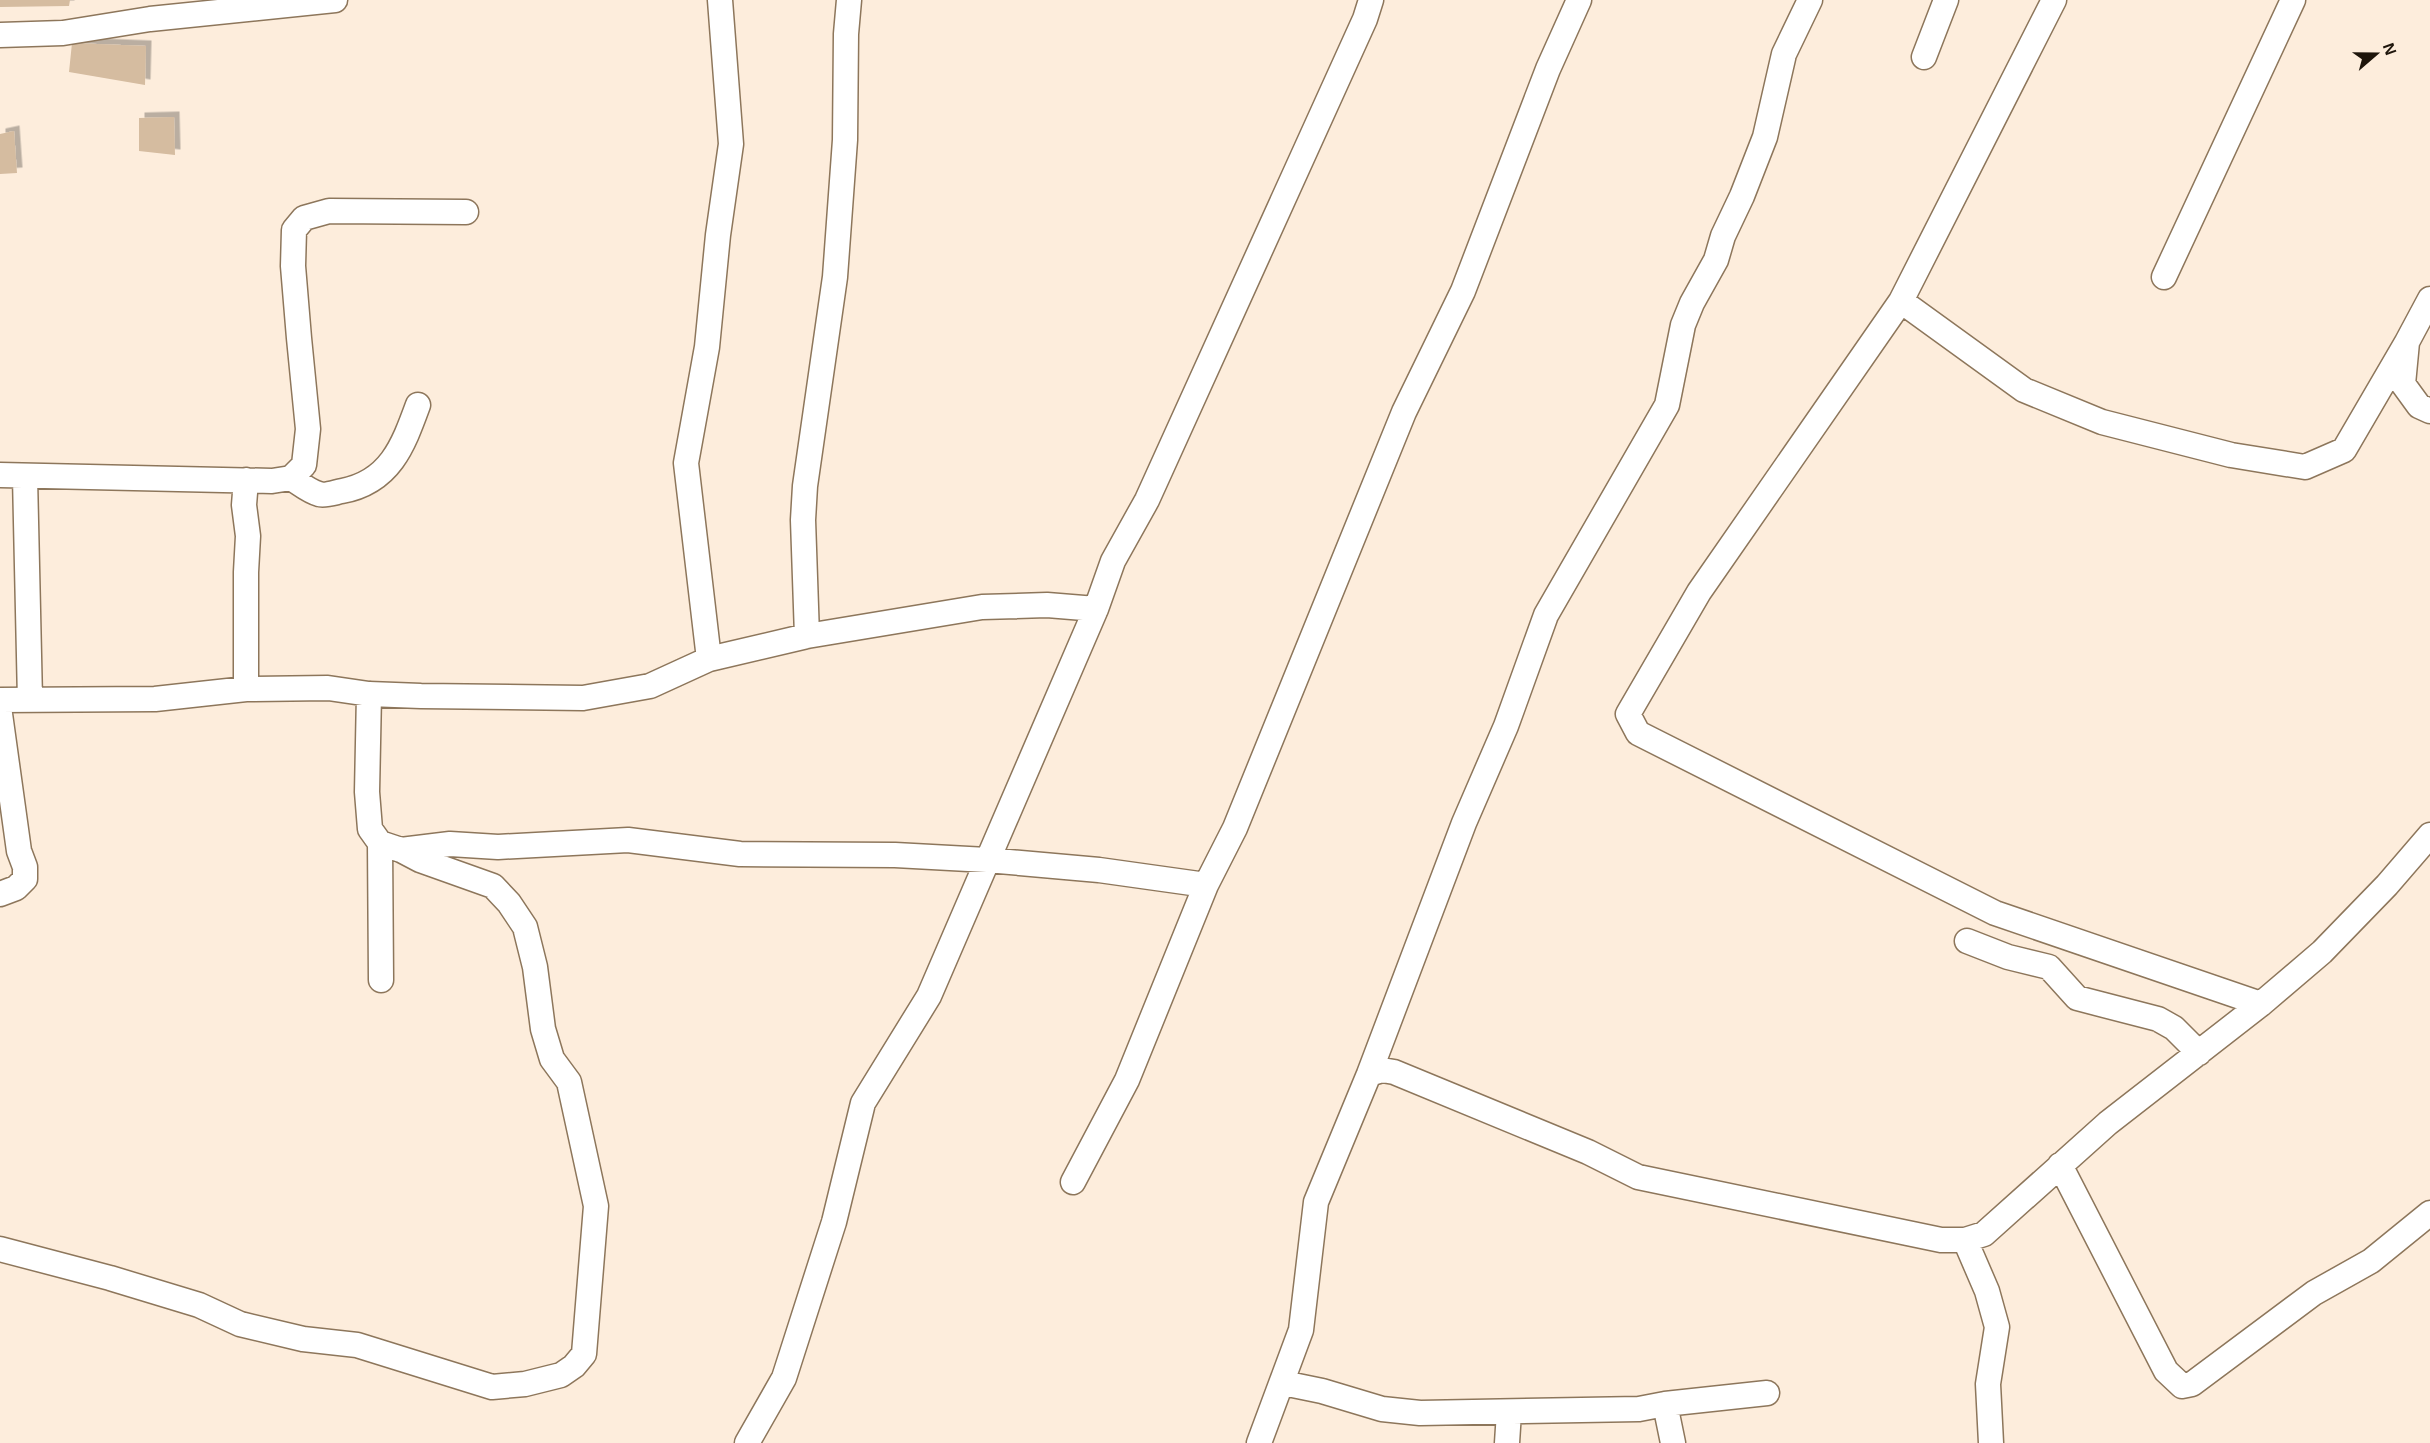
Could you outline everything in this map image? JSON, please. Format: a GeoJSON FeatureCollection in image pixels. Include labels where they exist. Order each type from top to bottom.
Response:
{"type":"FeatureCollection","features":[{"type":"Feature","properties":{"kind":"street"},"geometry":{"type":"LineString","coordinates":[[0,35],[63,33],[150,19],[334,0]]}},
{"type":"Feature","properties":{"kind":"street"},"geometry":{"type":"LineString","coordinates":[[709,659],[686,463],[707,347],[718,235],[731,144],[720,0]]}},
{"type":"Feature","properties":{"kind":"street"},"geometry":{"type":"LineString","coordinates":[[807,636],[803,520],[805,486],[835,276],[845,140],[846,34],[849,0]]}},
{"type":"Feature","properties":{"kind":"street"},"geometry":{"type":"LineString","coordinates":[[747,1443],[784,1378],[834,1222],[863,1102],[929,996],[1096,609],[1113,561],[1147,500],[1360,30],[1371,0]]}},
{"type":"Feature","properties":{"kind":"street"},"geometry":{"type":"LineString","coordinates":[[1073,1182],[1127,1080],[1206,885],[1235,828],[1404,412],[1463,291],[1548,69],[1579,0]]}},
{"type":"Feature","properties":{"kind":"street"},"geometry":{"type":"LineString","coordinates":[[1259,1443],[1301,1330],[1317,1202],[1369,1074],[1464,823],[1506,726],[1546,615],[1667,405],[1683,325],[1692,303],[1716,260],[1723,236],[1742,196],[1765,137],[1784,54],[1810,0]]}},
{"type":"Feature","properties":{"kind":"street"},"geometry":{"type":"LineString","coordinates":[[1924,57],[1946,0]]}},
{"type":"Feature","properties":{"kind":"street"},"geometry":{"type":"LineString","coordinates":[[2054,0],[1901,301],[1699,592],[1628,714],[1638,733],[1995,913],[2261,1004]]}},
{"type":"Feature","properties":{"kind":"street"},"geometry":{"type":"LineString","coordinates":[[2164,277],[2293,0]]}},
{"type":"Feature","properties":{"kind":"street"},"geometry":{"type":"LineString","coordinates":[[0,475],[272,481],[291,478],[304,465],[308,429],[298,338],[293,266],[294,230],[304,218],[328,211],[466,212]]}},
{"type":"Feature","properties":{"kind":"street"},"geometry":{"type":"LineString","coordinates":[[1901,301],[2024,390],[2102,422],[2231,454],[2305,467],[2344,450],[2430,299]]}},
{"type":"Feature","properties":{"kind":"street"},"geometry":{"type":"LineString","coordinates":[[2407,342],[2403,384],[2419,406],[2430,411]]}},
{"type":"Feature","properties":{"kind":"street"},"geometry":{"type":"LineString","coordinates":[[291,478],[320,495],[354,489],[370,483],[389,465],[406,437],[418,405]]}},
{"type":"Feature","properties":{"kind":"street"},"geometry":{"type":"LineString","coordinates":[[25,477],[30,700]]}},
{"type":"Feature","properties":{"kind":"street"},"geometry":{"type":"LineString","coordinates":[[246,480],[244,505],[248,536],[246,689]]}},
{"type":"Feature","properties":{"kind":"street"},"geometry":{"type":"LineString","coordinates":[[0,700],[155,699],[246,689],[328,688],[369,694],[583,698],[650,686],[709,659],[807,636],[982,607],[1047,605],[1096,609]]}},
{"type":"Feature","properties":{"kind":"street"},"geometry":{"type":"LineString","coordinates":[[0,1249],[110,1278],[199,1305],[240,1324],[303,1339],[357,1345],[492,1387],[525,1384],[561,1375],[574,1366],[584,1354],[596,1206],[569,1082],[552,1059],[543,1029],[535,967],[525,927],[509,903],[493,886],[420,860],[390,846],[370,828],[367,792],[369,694]]}},
{"type":"Feature","properties":{"kind":"street"},"geometry":{"type":"LineString","coordinates":[[0,714],[19,850],[26,867],[25,879],[16,888],[0,894]]}},
{"type":"Feature","properties":{"kind":"street"},"geometry":{"type":"LineString","coordinates":[[1369,1074],[1382,1070],[1394,1072],[1588,1152],[1638,1177],[1941,1240],[1965,1240],[1984,1234],[2108,1123],[2261,1004],[2322,952],[2387,885],[2430,836]]}},
{"type":"Feature","properties":{"kind":"street"},"geometry":{"type":"LineString","coordinates":[[390,846],[498,847],[628,840],[740,854],[895,855],[987,860],[1099,870],[1206,885]]}},
{"type":"Feature","properties":{"kind":"street"},"geometry":{"type":"LineString","coordinates":[[381,980],[390,846]]}},
{"type":"Feature","properties":{"kind":"street"},"geometry":{"type":"LineString","coordinates":[[1967,941],[1998,954],[2049,967],[2077,998],[2158,1019],[2174,1028],[2199,1053]]}},
{"type":"Feature","properties":{"kind":"street"},"geometry":{"type":"LineString","coordinates":[[2060,1165],[2166,1371],[2182,1386],[2192,1384],[2314,1293],[2371,1262],[2430,1213]]}},
{"type":"Feature","properties":{"kind":"street"},"geometry":{"type":"LineString","coordinates":[[1965,1240],[1987,1291],[1997,1327],[1988,1384],[1990,1443]]}},
{"type":"Feature","properties":{"kind":"street"},"geometry":{"type":"LineString","coordinates":[[1283,1383],[1322,1391],[1382,1409],[1420,1413],[1639,1409],[1665,1404],[1767,1394]]}},
{"type":"Feature","properties":{"kind":"street"},"geometry":{"type":"LineString","coordinates":[[1665,1404],[1673,1443]]}},
{"type":"Feature","properties":{"kind":"street"},"geometry":{"type":"LineString","coordinates":[[1507,1443],[1509,1412]]}},
{"type":"Feature","properties":{"kind":"building"},"geometry":{"type":"Polygon","coordinates":[[[0,0],[70,0],[69,6],[0,7],[0,0]]]}},
{"type":"Feature","properties":{"kind":"building"},"geometry":{"type":"Polygon","coordinates":[[[72,43],[146,46],[145,85],[69,72],[72,43]]]}},
{"type":"Feature","properties":{"kind":"building"},"geometry":{"type":"Polygon","coordinates":[[[174,117],[175,155],[139,151],[139,118],[174,117]]]}},
{"type":"Feature","properties":{"kind":"building"},"geometry":{"type":"Polygon","coordinates":[[[14,131],[17,173],[0,174],[0,134],[14,131]]]}}]}
